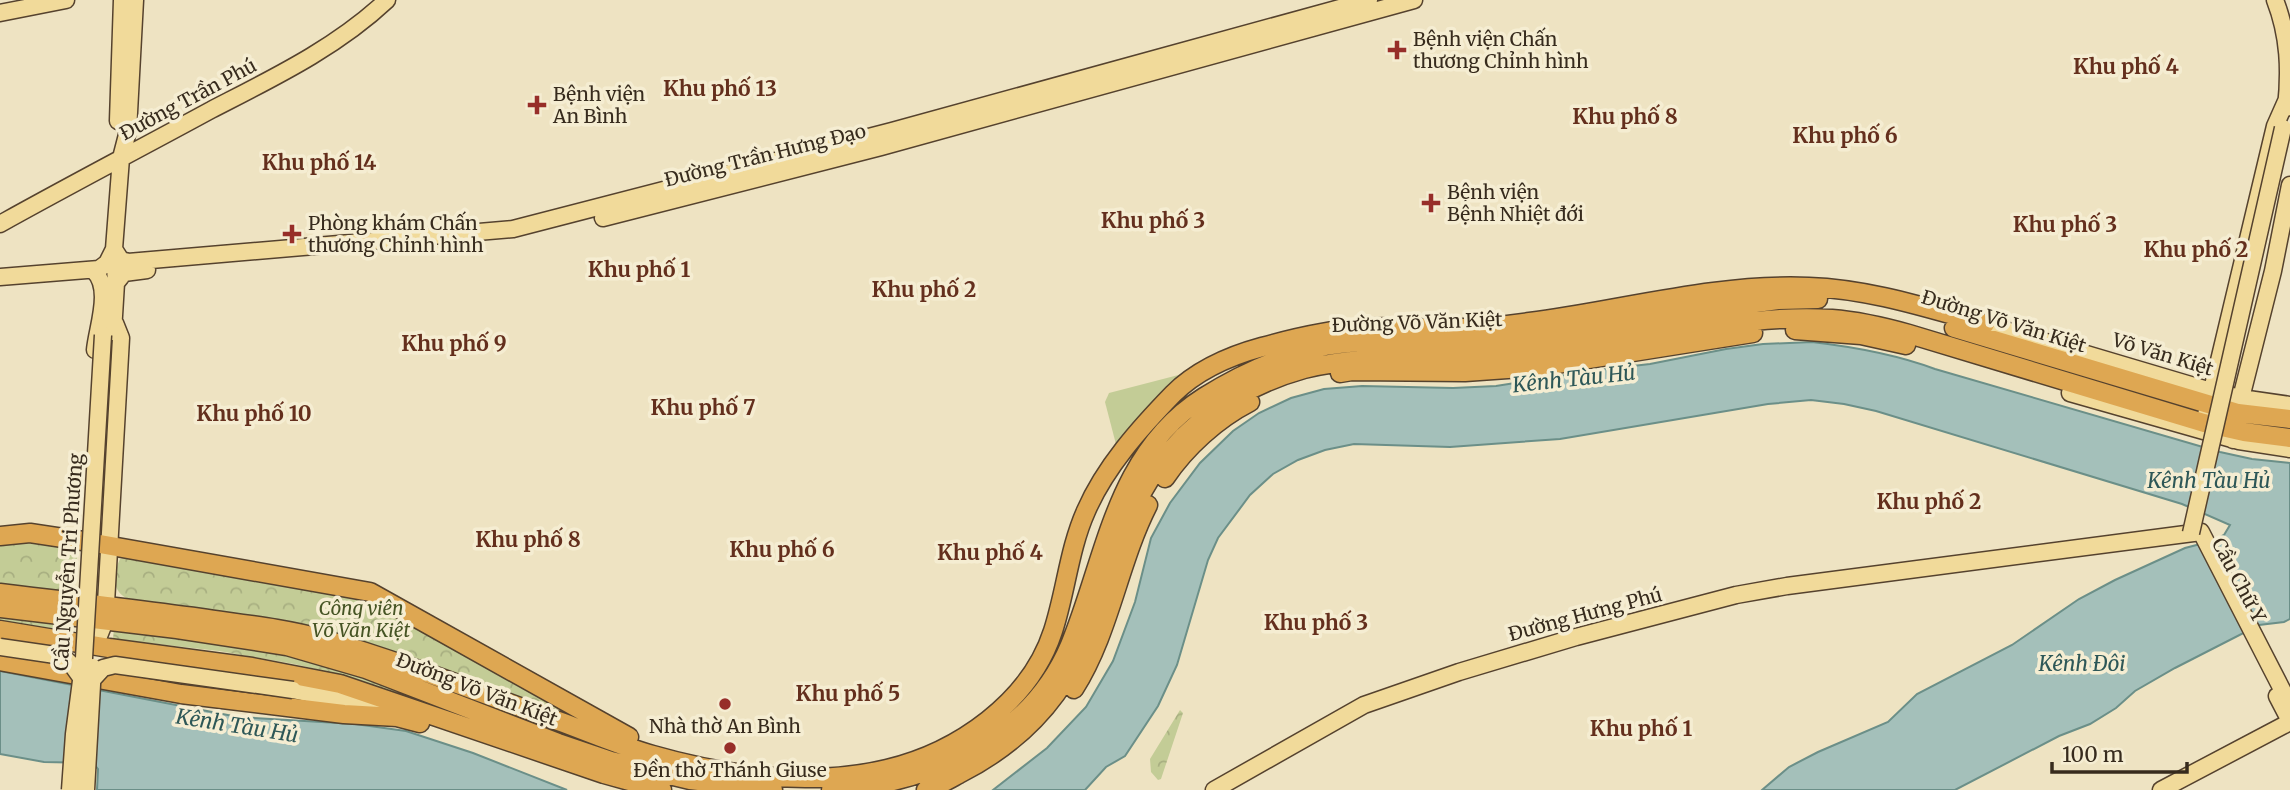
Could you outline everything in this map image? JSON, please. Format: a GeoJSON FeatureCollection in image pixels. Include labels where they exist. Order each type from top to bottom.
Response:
{"type":"FeatureCollection","features":[{"type":"Feature","properties":{"kind":"highway","name":"Đường Võ Văn Kiệt"},"geometry":{"type":"LineString","coordinates":[[691,778],[712,768],[767,775],[820,777],[873,772],[933,754],[992,718],[1028,679],[1045,651],[1053,632],[1067,570],[1086,511],[1121,455],[1143,426],[1195,375],[1253,349],[1347,329],[1525,323],[1712,293],[1786,287],[1825,288],[1868,294],[1985,324]]}},
{"type":"Feature","properties":{"kind":"highway","name":"Đường Võ Văn Kiệt"},"geometry":{"type":"LineString","coordinates":[[926,790],[978,765],[998,751],[1037,718],[1065,681],[1088,634],[1124,526],[1153,475],[1171,450],[1206,417],[1317,348],[1342,344],[1524,339],[1686,313],[1805,299],[1832,300],[1903,312],[2210,398]]}},
{"type":"Feature","properties":{"kind":"highway","name":"Đường Võ Văn Kiệt"},"geometry":{"type":"LineString","coordinates":[[831,790],[898,780],[939,767],[972,752],[997,736],[1025,712],[1044,691],[1066,654],[1120,498],[1167,428],[1189,408],[1263,381],[1346,360],[1498,357],[1615,343],[1747,321],[1797,318],[1863,322],[2021,367]]}},
{"type":"Feature","properties":{"kind":"highway","name":"Đường Võ Văn Kiệt"},"geometry":{"type":"LineString","coordinates":[[1263,381],[1312,379],[1352,371],[1465,372],[1538,368],[1756,332],[1798,330],[1861,335],[1895,342],[2070,393]]}},
{"type":"Feature","properties":{"kind":"highway"},"geometry":{"type":"LineString","coordinates":[[1253,349],[1263,381]]}},
{"type":"Feature","properties":{"kind":"highway","name":"Võ Văn Kiệt"},"geometry":{"type":"LineString","coordinates":[[2021,367],[2203,427],[2237,420],[2290,419]]}},
{"type":"Feature","properties":{"kind":"highway","name":"Đường Võ Văn Kiệt"},"geometry":{"type":"LineString","coordinates":[[951,790],[1019,751],[1058,710],[1087,668],[1102,634],[1132,539],[1157,491],[1181,457],[1208,431],[1246,404],[1263,381]]}},
{"type":"Feature","properties":{"kind":"highway","name":"Võ Văn Kiệt"},"geometry":{"type":"LineString","coordinates":[[2210,398],[2237,420],[2290,438]]}},
{"type":"Feature","properties":{"kind":"highway","name":"Đường Võ Văn Kiệt"},"geometry":{"type":"LineString","coordinates":[[0,536],[30,533],[83,541],[370,592],[626,736],[644,752]]}},
{"type":"Feature","properties":{"kind":"highway","name":"Đường Võ Văn Kiệt"},"geometry":{"type":"LineString","coordinates":[[0,593],[273,644],[335,659],[591,755],[631,767],[722,784],[773,790]]}},
{"type":"Feature","properties":{"kind":"highway","name":"Đường Võ Văn Kiệt"},"geometry":{"type":"LineString","coordinates":[[0,608],[234,623],[319,638],[644,752],[691,778]]}},
{"type":"Feature","properties":{"kind":"highway","name":"Đường Võ Văn Kiệt"},"geometry":{"type":"LineString","coordinates":[[0,630],[312,677],[359,689],[604,774],[662,790]]}},
{"type":"Feature","properties":{"kind":"highway"},"geometry":{"type":"LineString","coordinates":[[0,661],[181,694],[344,714],[397,717],[451,731],[618,790]]}},
{"type":"Feature","properties":{"kind":"highway"},"geometry":{"type":"LineString","coordinates":[[451,731],[497,736]]}},
{"type":"Feature","properties":{"kind":"highway"},"geometry":{"type":"LineString","coordinates":[[712,768],[714,777],[722,784]]}},
{"type":"Feature","properties":{"kind":"main road"},"geometry":{"type":"LineString","coordinates":[[0,13],[66,0]]}},
{"type":"Feature","properties":{"kind":"main road"},"geometry":{"type":"LineString","coordinates":[[121,158],[117,131],[122,0]]}},
{"type":"Feature","properties":{"kind":"main road"},"geometry":{"type":"LineString","coordinates":[[108,329],[117,283],[114,249],[121,158],[127,137],[135,0]]}},
{"type":"Feature","properties":{"kind":"main road","name":"Đường Trần Phú"},"geometry":{"type":"LineString","coordinates":[[0,224],[292,68],[348,32],[387,0]]}},
{"type":"Feature","properties":{"kind":"main road","name":"Đường Trần Hưng Đạo"},"geometry":{"type":"LineString","coordinates":[[1338,15],[1369,0]]}},
{"type":"Feature","properties":{"kind":"main road","name":"Đường Trần Hưng Đạo"},"geometry":{"type":"LineString","coordinates":[[117,283],[120,276],[128,272],[499,237],[894,137],[1338,15],[1414,0]]}},
{"type":"Feature","properties":{"kind":"main road"},"geometry":{"type":"LineString","coordinates":[[2203,427],[2275,126],[2287,99],[2288,49],[2284,22],[2275,0]]}},
{"type":"Feature","properties":{"kind":"main road"},"geometry":{"type":"LineString","coordinates":[[2285,0],[2290,15]]}},
{"type":"Feature","properties":{"kind":"main road","name":"Cầu Chữ Y"},"geometry":{"type":"LineString","coordinates":[[2287,99],[2287,134],[2196,532],[2290,721]]}},
{"type":"Feature","properties":{"kind":"main road"},"geometry":{"type":"LineString","coordinates":[[2237,420],[2273,271],[2290,185]]}},
{"type":"Feature","properties":{"kind":"main road"},"geometry":{"type":"LineString","coordinates":[[0,277],[93,270],[104,265],[114,249]]}},
{"type":"Feature","properties":{"kind":"main road","name":"Đường Trần Hưng Đạo"},"geometry":{"type":"LineString","coordinates":[[114,249],[121,260],[128,262],[352,249]]}},
{"type":"Feature","properties":{"kind":"main road"},"geometry":{"type":"LineString","coordinates":[[45,669],[66,664],[90,645],[103,630],[106,613],[121,338],[108,329],[102,279],[93,270]]}},
{"type":"Feature","properties":{"kind":"main road","name":"Võ Văn Kiệt"},"geometry":{"type":"LineString","coordinates":[[1985,324],[2210,398]]}},
{"type":"Feature","properties":{"kind":"main road"},"geometry":{"type":"LineString","coordinates":[[83,541],[96,335],[108,329]]}},
{"type":"Feature","properties":{"kind":"main road","name":"Cầu Nguyễn Tri Phương"},"geometry":{"type":"LineString","coordinates":[[86,790],[87,680],[108,329]]}},
{"type":"Feature","properties":{"kind":"main road"},"geometry":{"type":"LineString","coordinates":[[2225,333],[2256,339]]}},
{"type":"Feature","properties":{"kind":"main road","name":"Võ Văn Kiệt"},"geometry":{"type":"LineString","coordinates":[[2070,393],[2203,427]]}},
{"type":"Feature","properties":{"kind":"main road","name":"Võ Văn Kiệt"},"geometry":{"type":"LineString","coordinates":[[2237,420],[2290,405]]}},
{"type":"Feature","properties":{"kind":"main road","name":"Võ Văn Kiệt"},"geometry":{"type":"LineString","coordinates":[[2237,420],[2266,447],[2290,449]]}},
{"type":"Feature","properties":{"kind":"main road"},"geometry":{"type":"LineString","coordinates":[[85,518],[112,521]]}},
{"type":"Feature","properties":{"kind":"main road","name":"Cầu Chữ Y"},"geometry":{"type":"LineString","coordinates":[[1993,558],[2196,532]]}},
{"type":"Feature","properties":{"kind":"main road","name":"Cầu Chữ Y"},"geometry":{"type":"LineString","coordinates":[[2196,532],[2290,705]]}},
{"type":"Feature","properties":{"kind":"main road","name":"Đường Hưng Phú"},"geometry":{"type":"LineString","coordinates":[[1214,790],[1364,705],[1516,654],[1754,592],[1993,558]]}},
{"type":"Feature","properties":{"kind":"main road"},"geometry":{"type":"LineString","coordinates":[[0,647],[62,656],[87,680],[108,665],[127,666],[293,690],[376,708],[397,717]]}},
{"type":"Feature","properties":{"kind":"main road","name":"Cầu Nguyễn Tri Phương"},"geometry":{"type":"LineString","coordinates":[[70,790],[74,734],[87,680]]}},
{"type":"Feature","properties":{"kind":"main road"},"geometry":{"type":"LineString","coordinates":[[2161,790],[2290,721]]}},
{"type":"Feature","properties":{"kind":"green space"},"geometry":{"type":"Polygon","coordinates":[[[1190,372],[1118,452],[1105,402],[1109,393],[1190,372]]]}},
{"type":"Feature","properties":{"kind":"green space"},"geometry":{"type":"Polygon","coordinates":[[[34,540],[67,547],[77,556],[71,576],[57,591],[0,584],[0,543],[34,540]]]}},
{"type":"Feature","properties":{"kind":"green space","name":"Công viên Võ Văn Kiệt"},"geometry":{"type":"Polygon","coordinates":[[[129,556],[366,597],[614,736],[427,664],[315,626],[126,598],[116,586],[115,576],[120,559],[129,556]]]}},
{"type":"Feature","properties":{"kind":"green space"},"geometry":{"type":"Polygon","coordinates":[[[0,614],[59,621],[58,629],[0,621],[0,614]]]}},
{"type":"Feature","properties":{"kind":"green space"},"geometry":{"type":"Polygon","coordinates":[[[114,628],[259,649],[335,665],[437,701],[435,706],[346,676],[294,664],[219,651],[113,639],[114,628]]]}},
{"type":"Feature","properties":{"kind":"green space"},"geometry":{"type":"Polygon","coordinates":[[[1180,710],[1183,713],[1161,779],[1158,780],[1151,772],[1150,759],[1180,710]]]}},
{"type":"Feature","properties":{"kind":"water","name":"Kênh Tàu Hủ"},"geometry":{"type":"Polygon","coordinates":[[[1812,342],[1890,355],[2220,452],[2290,463],[2290,619],[2259,625],[2135,691],[2116,708],[2090,724],[2059,736],[1955,790],[1762,790],[1789,767],[1888,722],[1917,694],[2012,645],[2079,599],[2185,548],[2212,541],[2224,535],[2230,525],[2182,504],[1876,411],[1811,400],[1768,404],[1560,439],[1450,447],[1354,444],[1325,450],[1298,460],[1273,474],[1250,495],[1218,538],[1208,560],[1177,665],[1158,706],[1125,756],[1106,767],[1085,790],[993,790],[1047,748],[1086,707],[1113,661],[1135,602],[1151,538],[1170,503],[1200,463],[1233,431],[1259,413],[1291,398],[1324,389],[1362,386],[1496,386],[1650,364],[1726,349],[1812,342]]]}},
{"type":"Feature","properties":{"kind":"water","name":"Kênh Tàu Hủ"},"geometry":{"type":"Polygon","coordinates":[[[0,671],[238,717],[355,724],[406,731],[473,753],[567,790],[97,790],[98,769],[93,763],[44,762],[0,754],[0,671]]]}},
{"type":"Feature","properties":{"kind":"place","name":"Bệnh viện Chấn thương Chỉnh hình"},"geometry":{"type":"Point","coordinates":[1397,50]}},
{"type":"Feature","properties":{"kind":"place","name":"Bệnh viện An Bình"},"geometry":{"type":"Point","coordinates":[537,105]}},
{"type":"Feature","properties":{"kind":"place","name":"Bệnh viện Bệnh Nhiệt đới"},"geometry":{"type":"Point","coordinates":[1431,203]}},
{"type":"Feature","properties":{"kind":"place","name":"Phòng khám Chấn thương Chỉnh hình"},"geometry":{"type":"Point","coordinates":[292,234]}},
{"type":"Feature","properties":{"kind":"place","name":"Nhà thờ An Bình"},"geometry":{"type":"Point","coordinates":[725,704]}},
{"type":"Feature","properties":{"kind":"place","name":"Đền thờ Thánh Giuse"},"geometry":{"type":"Point","coordinates":[730,748]}},
{"type":"Feature","properties":{"kind":"district","name":"Khu phố 4"},"geometry":{"type":"Point","coordinates":[2126,67]}},
{"type":"Feature","properties":{"kind":"district","name":"Khu phố 13"},"geometry":{"type":"Point","coordinates":[720,89]}},
{"type":"Feature","properties":{"kind":"district","name":"Khu phố 8"},"geometry":{"type":"Point","coordinates":[1625,117]}},
{"type":"Feature","properties":{"kind":"district","name":"Khu phố 6"},"geometry":{"type":"Point","coordinates":[1845,136]}},
{"type":"Feature","properties":{"kind":"district","name":"Khu phố 14"},"geometry":{"type":"Point","coordinates":[319,163]}},
{"type":"Feature","properties":{"kind":"district","name":"Khu phố 3"},"geometry":{"type":"Point","coordinates":[1153,221]}},
{"type":"Feature","properties":{"kind":"district","name":"Khu phố 3"},"geometry":{"type":"Point","coordinates":[2065,225]}},
{"type":"Feature","properties":{"kind":"district","name":"Khu phố 2"},"geometry":{"type":"Point","coordinates":[2196,250]}},
{"type":"Feature","properties":{"kind":"district","name":"Khu phố 1"},"geometry":{"type":"Point","coordinates":[639,270]}},
{"type":"Feature","properties":{"kind":"district","name":"Khu phố 2"},"geometry":{"type":"Point","coordinates":[924,290]}},
{"type":"Feature","properties":{"kind":"district","name":"Khu phố 9"},"geometry":{"type":"Point","coordinates":[454,344]}},
{"type":"Feature","properties":{"kind":"district","name":"Khu phố 7"},"geometry":{"type":"Point","coordinates":[703,408]}},
{"type":"Feature","properties":{"kind":"district","name":"Khu phố 10"},"geometry":{"type":"Point","coordinates":[254,414]}},
{"type":"Feature","properties":{"kind":"district","name":"Khu phố 2"},"geometry":{"type":"Point","coordinates":[1929,502]}},
{"type":"Feature","properties":{"kind":"district","name":"Khu phố 8"},"geometry":{"type":"Point","coordinates":[528,540]}},
{"type":"Feature","properties":{"kind":"district","name":"Khu phố 6"},"geometry":{"type":"Point","coordinates":[782,550]}},
{"type":"Feature","properties":{"kind":"district","name":"Khu phố 4"},"geometry":{"type":"Point","coordinates":[990,553]}},
{"type":"Feature","properties":{"kind":"district","name":"Khu phố 3"},"geometry":{"type":"Point","coordinates":[1316,623]}},
{"type":"Feature","properties":{"kind":"district","name":"Khu phố 5"},"geometry":{"type":"Point","coordinates":[848,694]}},
{"type":"Feature","properties":{"kind":"district","name":"Khu phố 1"},"geometry":{"type":"Point","coordinates":[1641,729]}},
{"type":"Feature","properties":{"kind":"water label","name":"Kênh Đôi"},"geometry":{"type":"Point","coordinates":[2082,664]}}]}
